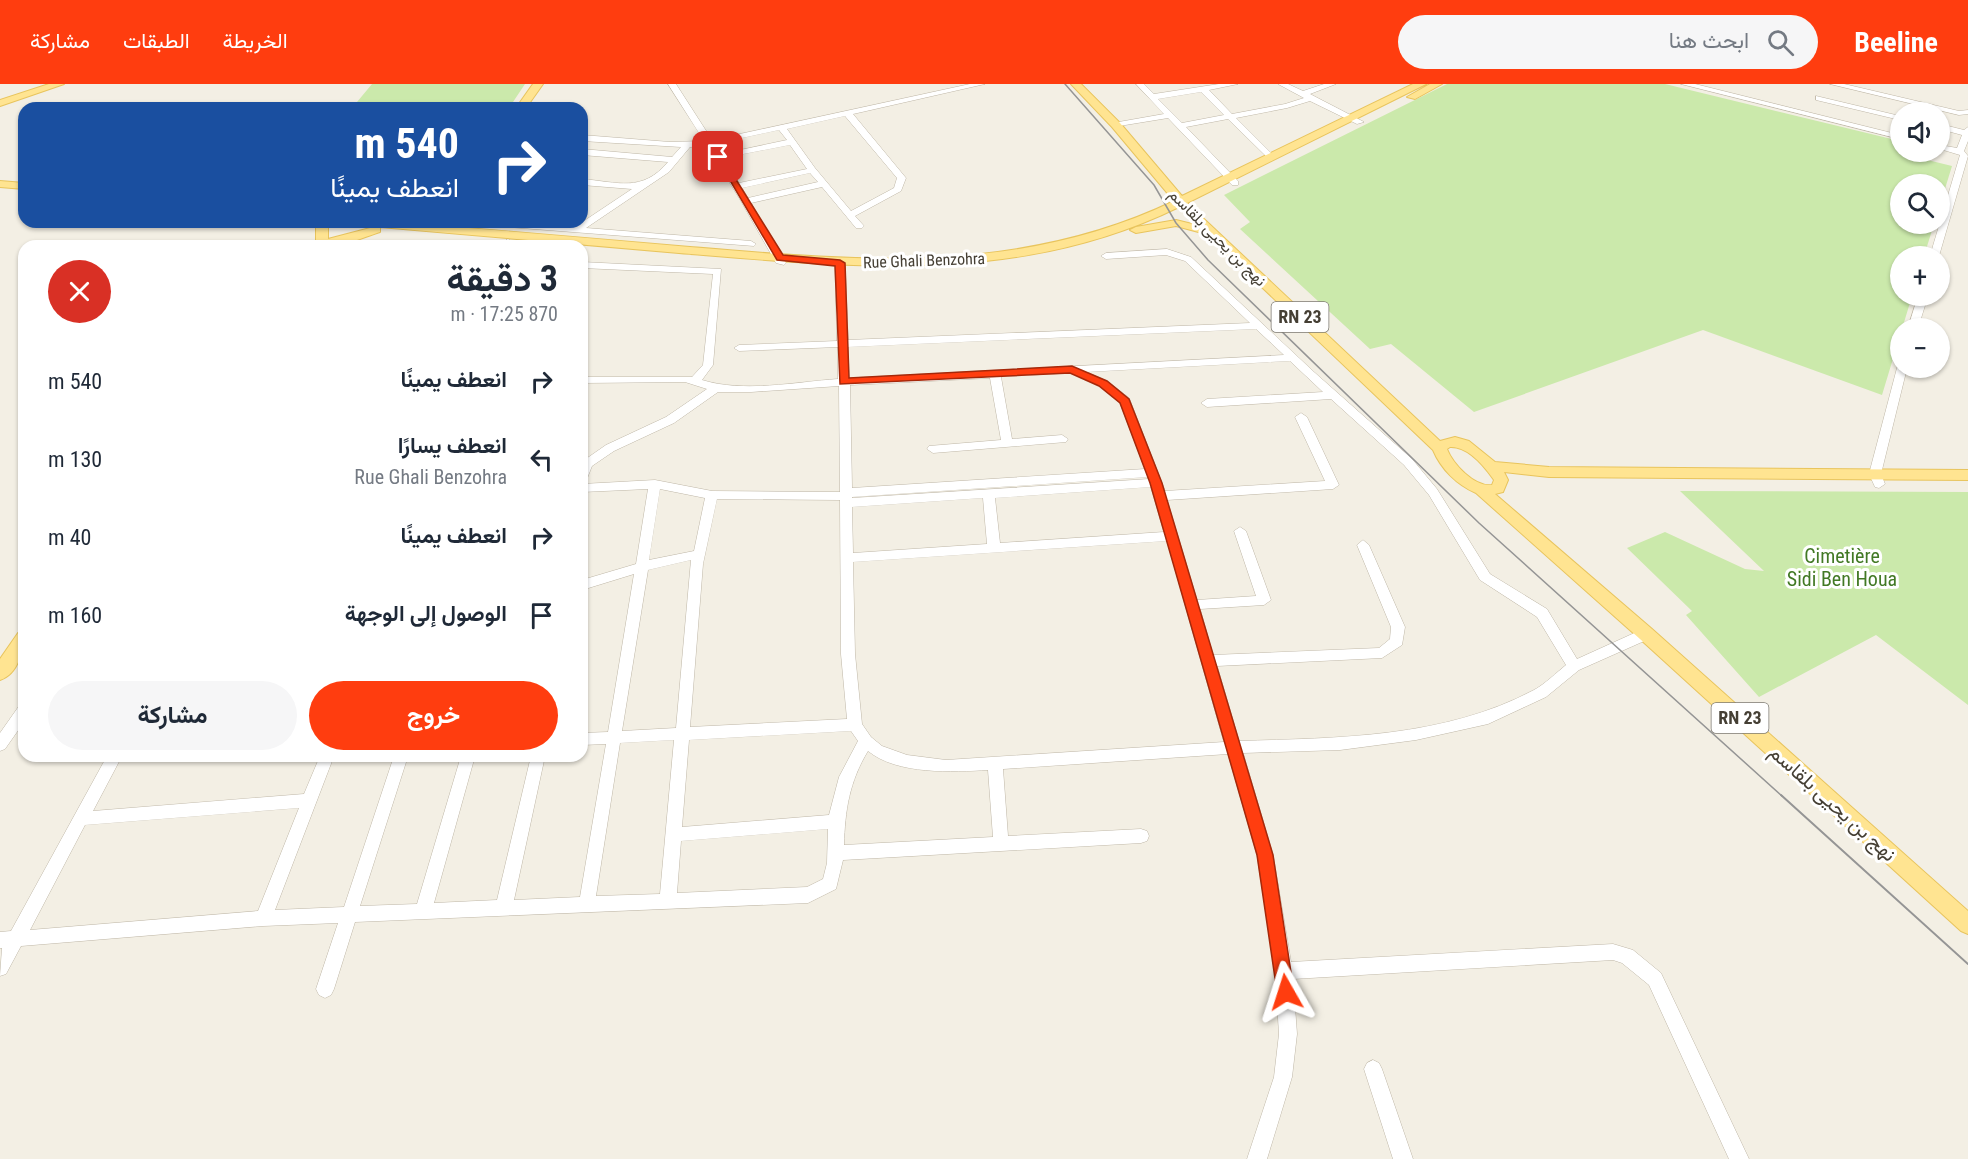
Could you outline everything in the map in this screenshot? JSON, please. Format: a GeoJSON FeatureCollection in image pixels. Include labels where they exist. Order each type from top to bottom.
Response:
{"type":"FeatureCollection","features":[{"type":"Feature","properties":{"kind":"main road"},"geometry":{"type":"LineString","coordinates":[[0,103],[59,84]]}},
{"type":"Feature","properties":{"kind":"main road"},"geometry":{"type":"LineString","coordinates":[[525,102],[538,84]]}},
{"type":"Feature","properties":{"kind":"main road","name":"نهج بن يحيى بلقاسم"},"geometry":{"type":"LineString","coordinates":[[1079,84],[1210,232],[1439,448],[1441,455],[1473,486],[1510,514],[1601,597],[1646,634],[1968,924]]}},
{"type":"Feature","properties":{"kind":"main road","name":"Rue Ghali Benzohra"},"geometry":{"type":"LineString","coordinates":[[588,243],[841,265],[926,267],[1003,261],[1069,249],[1123,233],[1437,84]]}},
{"type":"Feature","properties":{"kind":"main road","name":"Rue Ghali Benzohra"},"geometry":{"type":"LineString","coordinates":[[841,265],[963,261],[1033,251],[1111,231],[1183,204],[1207,190],[1233,181],[1270,158],[1357,121],[1417,85]]}},
{"type":"Feature","properties":{"kind":"main road"},"geometry":{"type":"LineString","coordinates":[[0,184],[18,186]]}},
{"type":"Feature","properties":{"kind":"main road"},"geometry":{"type":"LineString","coordinates":[[1168,186],[1187,190],[1207,190]]}},
{"type":"Feature","properties":{"kind":"main road"},"geometry":{"type":"LineString","coordinates":[[1123,233],[1176,223],[1210,232]]}},
{"type":"Feature","properties":{"kind":"main road"},"geometry":{"type":"LineString","coordinates":[[329,240],[344,228]]}},
{"type":"Feature","properties":{"kind":"main road"},"geometry":{"type":"LineString","coordinates":[[336,240],[375,228]]}},
{"type":"Feature","properties":{"kind":"main road","name":"Rue Ghali Benzohra"},"geometry":{"type":"LineString","coordinates":[[405,228],[481,240]]}},
{"type":"Feature","properties":{"kind":"main road","name":"Rue Ghali Benzohra"},"geometry":{"type":"LineString","coordinates":[[420,228],[555,240]]}},
{"type":"Feature","properties":{"kind":"main road","name":"Rue Ghali Benzohra"},"geometry":{"type":"LineString","coordinates":[[588,248],[781,260]]}},
{"type":"Feature","properties":{"kind":"main road","name":"نهج بن يحيى بلقاسم"},"geometry":{"type":"LineString","coordinates":[[1421,431],[1468,447],[1490,466],[1510,514]]}},
{"type":"Feature","properties":{"kind":"main road"},"geometry":{"type":"LineString","coordinates":[[1439,448],[1443,443],[1453,441]]}},
{"type":"Feature","properties":{"kind":"main road"},"geometry":{"type":"LineString","coordinates":[[1490,466],[1549,472],[1877,479],[1968,485]]}},
{"type":"Feature","properties":{"kind":"main road"},"geometry":{"type":"LineString","coordinates":[[1481,490],[1499,484],[1968,476]]}},
{"type":"Feature","properties":{"kind":"main road"},"geometry":{"type":"LineString","coordinates":[[0,673],[18,654]]}},
{"type":"Feature","properties":{"kind":"street"},"geometry":{"type":"LineString","coordinates":[[672,84],[781,260]]}},
{"type":"Feature","properties":{"kind":"street"},"geometry":{"type":"LineString","coordinates":[[588,138],[687,145],[708,143],[981,84]]}},
{"type":"Feature","properties":{"kind":"street"},"geometry":{"type":"LineString","coordinates":[[1140,84],[1233,181]]}},
{"type":"Feature","properties":{"kind":"street"},"geometry":{"type":"LineString","coordinates":[[1153,98],[1233,84]]}},
{"type":"Feature","properties":{"kind":"street"},"geometry":{"type":"LineString","coordinates":[[1282,84],[1357,121]]}},
{"type":"Feature","properties":{"kind":"street"},"geometry":{"type":"LineString","coordinates":[[1180,126],[1287,106],[1332,84]]}},
{"type":"Feature","properties":{"kind":"street"},"geometry":{"type":"LineString","coordinates":[[1685,84],[1890,135]]}},
{"type":"Feature","properties":{"kind":"street"},"geometry":{"type":"LineString","coordinates":[[1834,84],[1959,112],[1968,112]]}},
{"type":"Feature","properties":{"kind":"street"},"geometry":{"type":"LineString","coordinates":[[1203,89],[1270,158]]}},
{"type":"Feature","properties":{"kind":"street"},"geometry":{"type":"LineString","coordinates":[[1812,116],[1820,95],[1890,115]]}},
{"type":"Feature","properties":{"kind":"street"},"geometry":{"type":"LineString","coordinates":[[849,114],[902,178],[898,189],[850,215]]}},
{"type":"Feature","properties":{"kind":"street"},"geometry":{"type":"LineString","coordinates":[[1116,125],[1170,115]]}},
{"type":"Feature","properties":{"kind":"street"},"geometry":{"type":"LineString","coordinates":[[782,128],[812,170],[859,226]]}},
{"type":"Feature","properties":{"kind":"street"},"geometry":{"type":"LineString","coordinates":[[1950,129],[1966,131],[1960,152]]}},
{"type":"Feature","properties":{"kind":"street"},"geometry":{"type":"LineString","coordinates":[[718,157],[791,142]]}},
{"type":"Feature","properties":{"kind":"street"},"geometry":{"type":"LineString","coordinates":[[588,222],[666,170],[687,145]]}},
{"type":"Feature","properties":{"kind":"street"},"geometry":{"type":"LineString","coordinates":[[1937,246],[1964,154],[1950,150]]}},
{"type":"Feature","properties":{"kind":"street"},"geometry":{"type":"LineString","coordinates":[[588,153],[675,160]]}},
{"type":"Feature","properties":{"kind":"street"},"geometry":{"type":"LineString","coordinates":[[737,186],[812,170]]}},
{"type":"Feature","properties":{"kind":"street"},"geometry":{"type":"LineString","coordinates":[[588,183],[639,187]]}},
{"type":"Feature","properties":{"kind":"street"},"geometry":{"type":"LineString","coordinates":[[746,201],[824,184]]}},
{"type":"Feature","properties":{"kind":"street"},"geometry":{"type":"LineString","coordinates":[[551,228],[752,244]]}},
{"type":"Feature","properties":{"kind":"street"},"geometry":{"type":"LineString","coordinates":[[1106,256],[1163,252],[1181,255],[1408,462],[1433,492],[1485,577],[1542,613],[1574,666]]}},
{"type":"Feature","properties":{"kind":"street"},"geometry":{"type":"LineString","coordinates":[[588,265],[718,271],[708,365],[695,381]]}},
{"type":"Feature","properties":{"kind":"street"},"geometry":{"type":"LineString","coordinates":[[841,265],[848,654],[855,725],[866,741],[877,750],[906,761],[946,766],[1233,747],[1340,744],[1416,735],[1488,718],[1541,693],[1574,666],[1646,634]]}},
{"type":"Feature","properties":{"kind":"street"},"geometry":{"type":"LineString","coordinates":[[739,348],[1258,326]]}},
{"type":"Feature","properties":{"kind":"street"},"geometry":{"type":"LineString","coordinates":[[588,380],[695,381],[716,388],[751,389],[1293,358]]}},
{"type":"Feature","properties":{"kind":"street"},"geometry":{"type":"LineString","coordinates":[[1072,369],[1103,383],[1125,401],[1156,484],[1265,855],[1284,971],[1288,1035],[1284,1066],[1257,1159]]}},
{"type":"Feature","properties":{"kind":"street"},"geometry":{"type":"LineString","coordinates":[[995,374],[1006,443]]}},
{"type":"Feature","properties":{"kind":"street"},"geometry":{"type":"LineString","coordinates":[[1877,479],[1900,378]]}},
{"type":"Feature","properties":{"kind":"street"},"geometry":{"type":"LineString","coordinates":[[588,461],[610,448],[670,420],[716,388]]}},
{"type":"Feature","properties":{"kind":"street"},"geometry":{"type":"LineString","coordinates":[[1207,403],[1333,395]]}},
{"type":"Feature","properties":{"kind":"street"},"geometry":{"type":"LineString","coordinates":[[845,497],[1156,484],[1333,485],[1301,417]]}},
{"type":"Feature","properties":{"kind":"street"},"geometry":{"type":"LineString","coordinates":[[933,449],[1062,439]]}},
{"type":"Feature","properties":{"kind":"street"},"geometry":{"type":"LineString","coordinates":[[588,488],[655,484],[712,495],[845,497],[989,494],[1156,484]]}},
{"type":"Feature","properties":{"kind":"street"},"geometry":{"type":"LineString","coordinates":[[587,904],[655,484]]}},
{"type":"Feature","properties":{"kind":"street"},"geometry":{"type":"LineString","coordinates":[[989,494],[994,548]]}},
{"type":"Feature","properties":{"kind":"street"},"geometry":{"type":"LineString","coordinates":[[668,901],[699,554],[712,495]]}},
{"type":"Feature","properties":{"kind":"street"},"geometry":{"type":"LineString","coordinates":[[1192,605],[1264,600],[1240,531]]}},
{"type":"Feature","properties":{"kind":"street"},"geometry":{"type":"LineString","coordinates":[[846,558],[1172,536]]}},
{"type":"Feature","properties":{"kind":"street"},"geometry":{"type":"LineString","coordinates":[[1208,661],[1382,652],[1390,647],[1397,641],[1398,627],[1363,545]]}},
{"type":"Feature","properties":{"kind":"street"},"geometry":{"type":"LineString","coordinates":[[588,583],[640,567],[699,554]]}},
{"type":"Feature","properties":{"kind":"street"},"geometry":{"type":"LineString","coordinates":[[0,745],[18,719]]}},
{"type":"Feature","properties":{"kind":"street"},"geometry":{"type":"LineString","coordinates":[[588,740],[855,725]]}},
{"type":"Feature","properties":{"kind":"street"},"geometry":{"type":"LineString","coordinates":[[8,940],[263,918],[808,894],[830,884],[837,864],[839,802],[849,768],[866,741]]}},
{"type":"Feature","properties":{"kind":"street"},"geometry":{"type":"LineString","coordinates":[[0,968],[8,940],[81,819],[112,762]]}},
{"type":"Feature","properties":{"kind":"street"},"geometry":{"type":"LineString","coordinates":[[263,918],[309,800],[328,762]]}},
{"type":"Feature","properties":{"kind":"street"},"geometry":{"type":"LineString","coordinates":[[325,989],[399,762]]}},
{"type":"Feature","properties":{"kind":"street"},"geometry":{"type":"LineString","coordinates":[[423,911],[466,762]]}},
{"type":"Feature","properties":{"kind":"street"},"geometry":{"type":"LineString","coordinates":[[504,908],[537,762]]}},
{"type":"Feature","properties":{"kind":"street"},"geometry":{"type":"LineString","coordinates":[[995,763],[1001,844]]}},
{"type":"Feature","properties":{"kind":"street"},"geometry":{"type":"LineString","coordinates":[[81,819],[309,800]]}},
{"type":"Feature","properties":{"kind":"street"},"geometry":{"type":"LineString","coordinates":[[674,835],[838,821]]}},
{"type":"Feature","properties":{"kind":"street"},"geometry":{"type":"LineString","coordinates":[[837,853],[1141,836]]}},
{"type":"Feature","properties":{"kind":"street"},"geometry":{"type":"LineString","coordinates":[[1284,971],[1613,952],[1627,956],[1655,979],[1739,1159]]}},
{"type":"Feature","properties":{"kind":"street"},"geometry":{"type":"LineString","coordinates":[[1373,1069],[1402,1159]]}},
{"type":"Feature","properties":{"kind":"green space"},"geometry":{"type":"Polygon","coordinates":[[[372,84],[525,84],[513,102],[357,102],[372,84]]]}},
{"type":"Feature","properties":{"kind":"green space"},"geometry":{"type":"Polygon","coordinates":[[[1447,84],[1665,84],[1890,139],[1890,162],[1936,162],[1952,166],[1950,174],[1890,174],[1890,234],[1931,234],[1927,246],[1890,246],[1890,306],[1909,306],[1905,318],[1890,318],[1890,369],[1882,395],[1703,330],[1474,412],[1391,344],[1370,349],[1240,229],[1250,222],[1224,195],[1447,84]]]}},
{"type":"Feature","properties":{"kind":"green space","name":"Cimetière Sidi Ben Houa"},"geometry":{"type":"Polygon","coordinates":[[[1680,491],[1968,492],[1968,705],[1876,635],[1759,697],[1686,615],[1692,611],[1627,548],[1665,532],[1745,569],[1764,571],[1680,491]]]}},
{"type":"Feature","properties":{"kind":"tram line"},"geometry":{"type":"LineString","coordinates":[[1065,84],[1154,185],[1176,223],[1208,260],[1479,523],[1782,796]]}},
{"type":"Feature","properties":{"kind":"tram line"},"geometry":{"type":"LineString","coordinates":[[1781,795],[1968,964]]}},
{"type":"Feature","properties":{"kind":"route"},"geometry":{"type":"LineString","coordinates":[[718,157],[780,258],[840,263],[844,382],[1072,369],[1103,383],[1125,401],[1156,483],[1265,855],[1286,992]]}}]}
